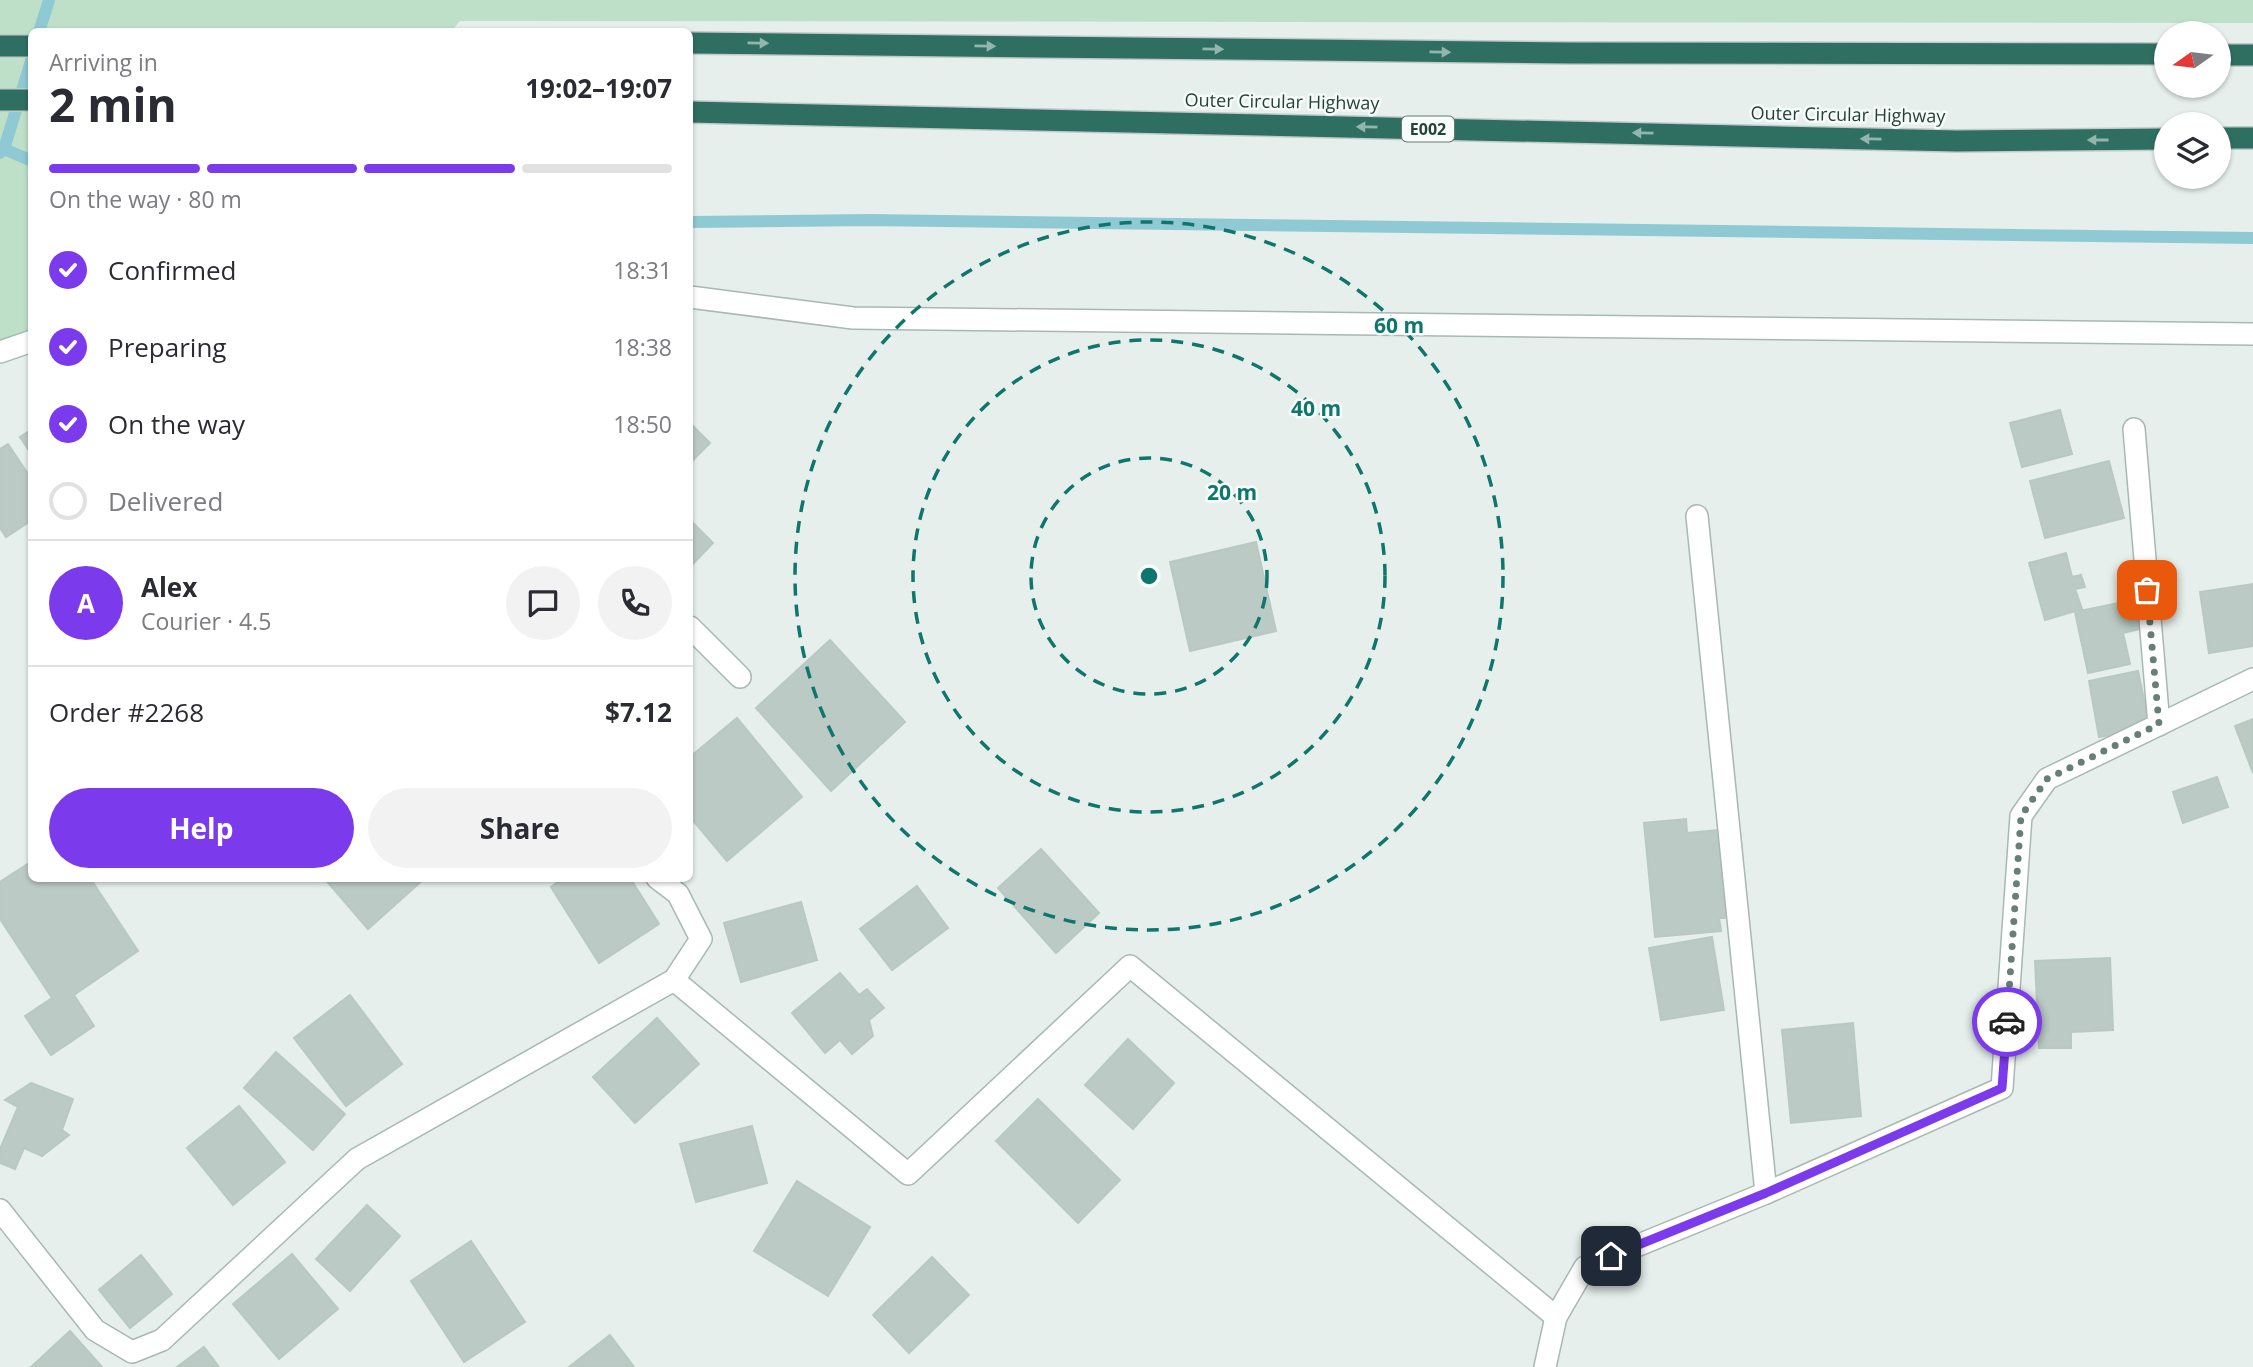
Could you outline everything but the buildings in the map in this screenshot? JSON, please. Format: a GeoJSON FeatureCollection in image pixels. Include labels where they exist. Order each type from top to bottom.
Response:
{"type":"FeatureCollection","features":[{"type":"Feature","properties":{"kind":"highway"},"geometry":{"type":"LineString","coordinates":[[693,43],[1569,53],[2154,54]]}},
{"type":"Feature","properties":{"kind":"highway"},"geometry":{"type":"LineString","coordinates":[[0,46],[28,46]]}},
{"type":"Feature","properties":{"kind":"highway"},"geometry":{"type":"LineString","coordinates":[[2231,55],[2253,55]]}},
{"type":"Feature","properties":{"kind":"highway"},"geometry":{"type":"LineString","coordinates":[[0,100],[28,100]]}},
{"type":"Feature","properties":{"kind":"highway","name":"Outer Circular Highway"},"geometry":{"type":"LineString","coordinates":[[693,112],[1957,141],[2154,139]]}},
{"type":"Feature","properties":{"kind":"highway"},"geometry":{"type":"LineString","coordinates":[[2231,138],[2253,138]]}},
{"type":"Feature","properties":{"kind":"street"},"geometry":{"type":"LineString","coordinates":[[693,297],[853,318],[2253,334]]}},
{"type":"Feature","properties":{"kind":"street"},"geometry":{"type":"LineString","coordinates":[[0,352],[28,342]]}},
{"type":"Feature","properties":{"kind":"street"},"geometry":{"type":"LineString","coordinates":[[2134,429],[2159,724]]}},
{"type":"Feature","properties":{"kind":"street"},"geometry":{"type":"LineString","coordinates":[[1697,516],[1766,1193]]}},
{"type":"Feature","properties":{"kind":"street"},"geometry":{"type":"LineString","coordinates":[[693,630],[740,677]]}},
{"type":"Feature","properties":{"kind":"street"},"geometry":{"type":"LineString","coordinates":[[1545,1367],[1556,1317],[1585,1267],[1766,1193],[2002,1088],[2021,816],[2047,779],[2253,679]]}},
{"type":"Feature","properties":{"kind":"street"},"geometry":{"type":"LineString","coordinates":[[0,1210],[95,1331],[132,1352],[162,1340],[357,1159],[674,980],[701,939],[678,894],[662,882]]}},
{"type":"Feature","properties":{"kind":"street"},"geometry":{"type":"LineString","coordinates":[[674,980],[908,1174],[1130,965],[1556,1317]]}},
{"type":"Feature","properties":{"kind":"green space"},"geometry":{"type":"Polygon","coordinates":[[[0,0],[2253,0],[2253,23],[460,21],[454,28],[28,28],[28,342],[0,352],[0,0]]]}},
{"type":"Feature","properties":{"kind":"waterway"},"geometry":{"type":"LineString","coordinates":[[40,28],[49,0]]}},
{"type":"Feature","properties":{"kind":"waterway"},"geometry":{"type":"LineString","coordinates":[[4,149],[28,71]]}},
{"type":"Feature","properties":{"kind":"waterway"},"geometry":{"type":"LineString","coordinates":[[0,153],[4,149],[28,159]]}},
{"type":"Feature","properties":{"kind":"waterway"},"geometry":{"type":"LineString","coordinates":[[693,222],[868,220],[2253,238]]}},
{"type":"Feature","properties":{"kind":"way so far"},"geometry":{"type":"LineString","coordinates":[[2007,1022],[2021,816],[2047,779],[2159,724],[2147,590]]}},
{"type":"Feature","properties":{"kind":"route"},"geometry":{"type":"LineString","coordinates":[[1611,1256],[1766,1193],[2002,1088],[2007,1022]]}}]}
